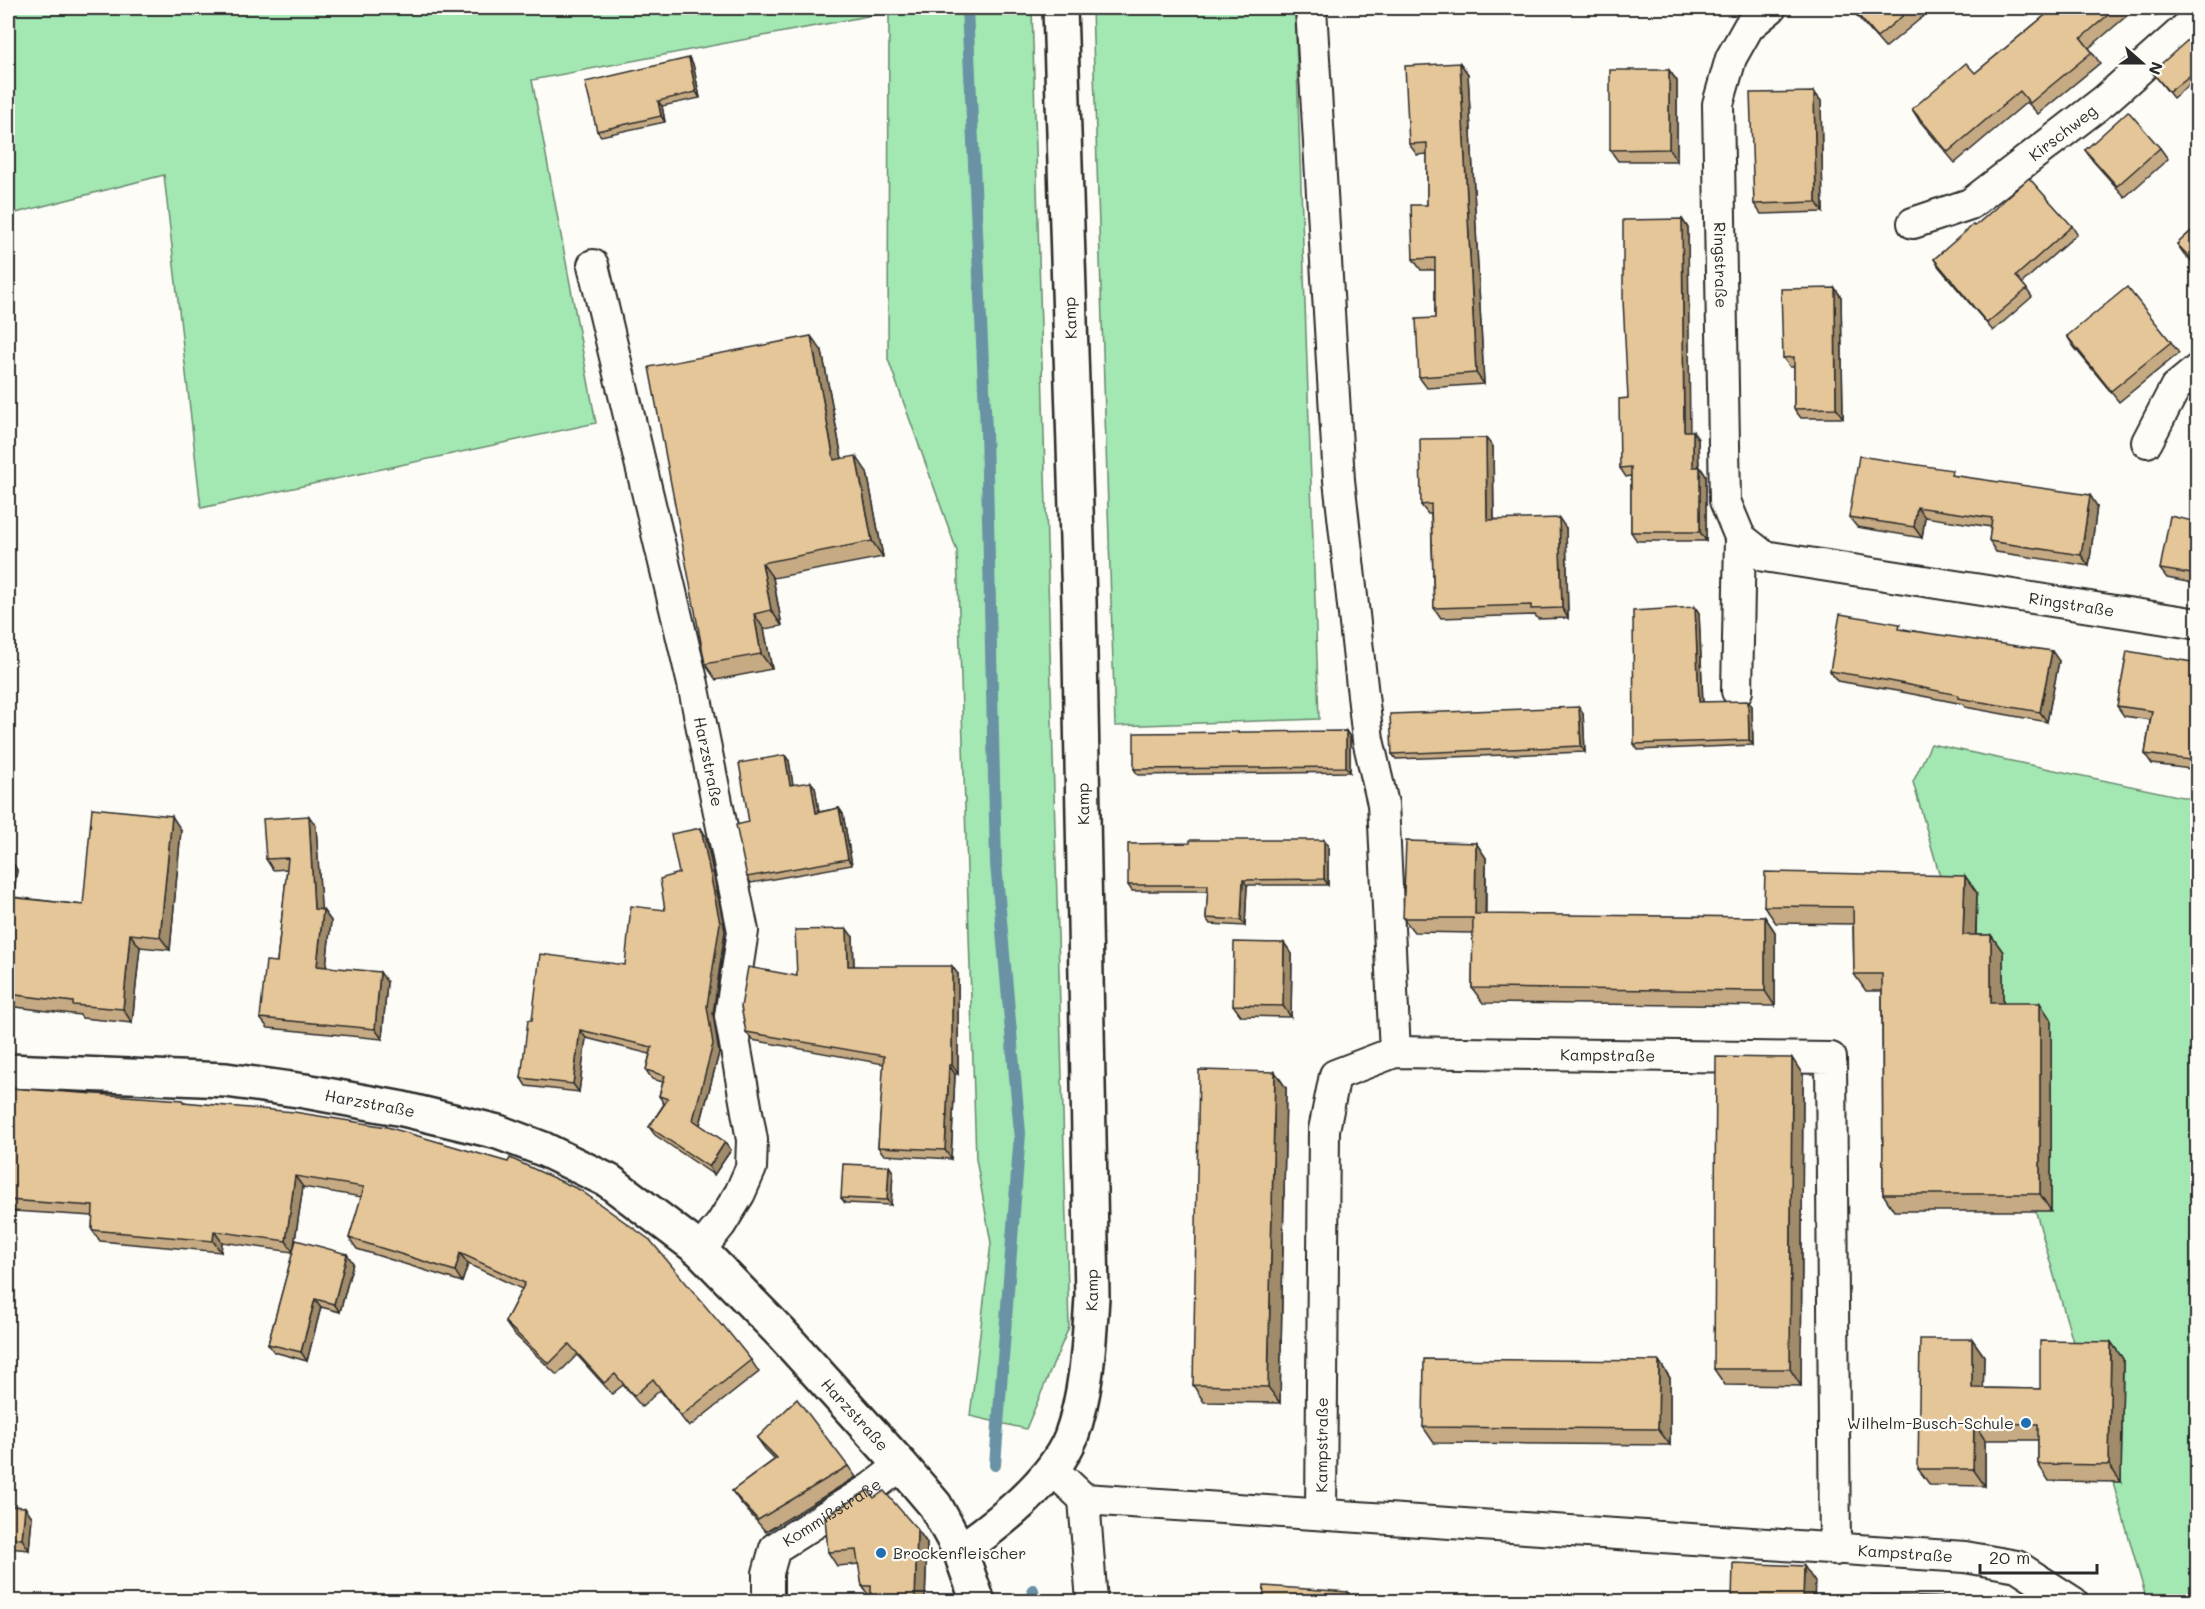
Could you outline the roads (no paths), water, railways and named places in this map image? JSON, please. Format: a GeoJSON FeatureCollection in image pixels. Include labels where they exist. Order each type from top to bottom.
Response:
{"type":"FeatureCollection","features":[{"type":"Feature","properties":{"kind":"street","name":"Kamp"},"geometry":{"type":"LineString","coordinates":[[960,1551],[1007,1516],[1052,1469],[1070,1439],[1080,1404],[1088,1353],[1092,1297],[1079,602],[1060,8]]}},
{"type":"Feature","properties":{"kind":"street"},"geometry":{"type":"LineString","coordinates":[[1311,8],[1339,480],[1368,740],[1383,804],[1395,1052]]}},
{"type":"Feature","properties":{"kind":"street","name":"Ringstraße"},"geometry":{"type":"LineString","coordinates":[[1737,691],[1740,537],[1725,501],[1718,104],[1731,58],[1749,26],[1771,8]]}},
{"type":"Feature","properties":{"kind":"street","name":"Kirschweg"},"geometry":{"type":"LineString","coordinates":[[1912,223],[1970,204],[2105,100],[2198,17]]}},
{"type":"Feature","properties":{"kind":"street","name":"Harzstraße"},"geometry":{"type":"LineString","coordinates":[[593,265],[693,684],[743,931],[730,1016],[752,1140],[751,1168],[722,1224],[700,1250]]}},
{"type":"Feature","properties":{"kind":"street"},"geometry":{"type":"LineString","coordinates":[[2147,442],[2175,388],[2198,369]]}},
{"type":"Feature","properties":{"kind":"street","name":"Ringstraße"},"geometry":{"type":"LineString","coordinates":[[1740,537],[1764,556],[2198,624]]}},
{"type":"Feature","properties":{"kind":"street","name":"Kampstraße"},"geometry":{"type":"LineString","coordinates":[[1321,1513],[1324,1130],[1335,1075],[1395,1052],[1831,1058],[1835,1550]]}},
{"type":"Feature","properties":{"kind":"street","name":"Harzstraße"},"geometry":{"type":"LineString","coordinates":[[8,1071],[226,1080],[305,1091],[381,1105],[498,1132],[543,1149],[609,1181],[700,1250],[781,1333],[902,1465],[935,1505],[960,1551],[978,1602]]}},
{"type":"Feature","properties":{"kind":"street","name":"Kommißstraße"},"geometry":{"type":"LineString","coordinates":[[768,1602],[768,1573],[775,1548],[871,1488],[902,1465]]}},
{"type":"Feature","properties":{"kind":"street"},"geometry":{"type":"LineString","coordinates":[[1052,1469],[1084,1498],[1092,1602]]}},
{"type":"Feature","properties":{"kind":"street","name":"Kampstraße"},"geometry":{"type":"LineString","coordinates":[[1084,1498],[1965,1557],[2017,1566],[2073,1602]]}},
{"type":"Feature","properties":{"kind":"waterway"},"geometry":{"type":"LineString","coordinates":[[967,8],[986,431],[996,864],[1020,1133],[995,1465]]}},
{"type":"Feature","properties":{"kind":"waterway"},"geometry":{"type":"LineString","coordinates":[[1033,1590],[1035,1602]]}},
{"type":"Feature","properties":{"kind":"place","name":"Wilhelm-Busch-Schule"},"geometry":{"type":"Point","coordinates":[2026,1423]}},
{"type":"Feature","properties":{"kind":"place","name":"Brockenfleischer"},"geometry":{"type":"Point","coordinates":[881,1553]}}]}
